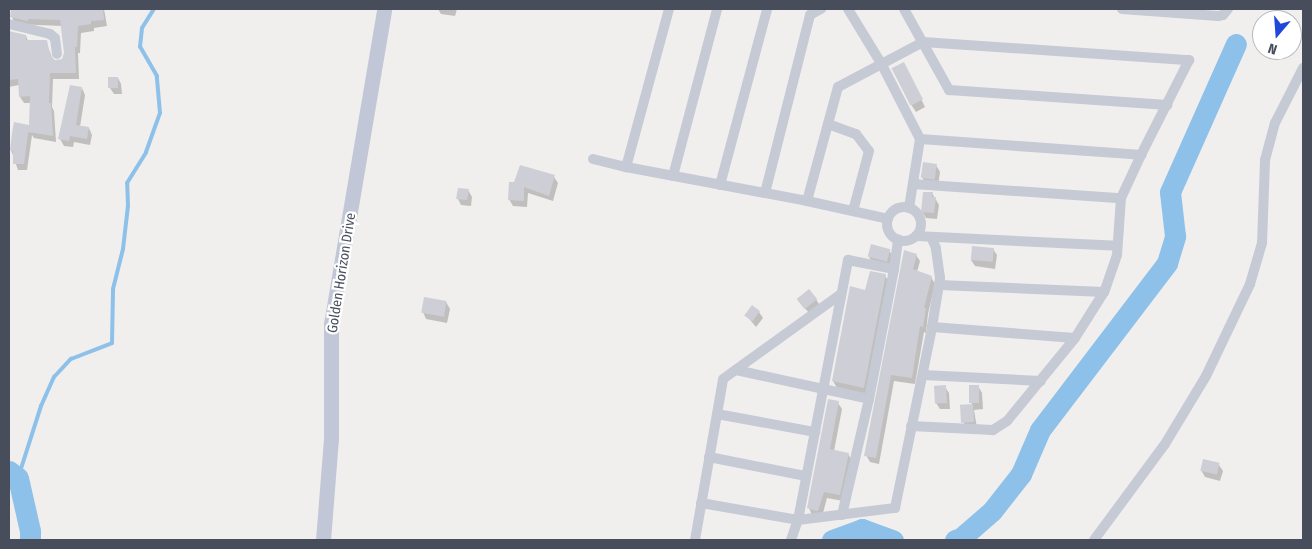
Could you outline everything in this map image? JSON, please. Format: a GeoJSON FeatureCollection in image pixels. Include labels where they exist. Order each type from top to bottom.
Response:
{"type":"FeatureCollection","features":[{"type":"Feature","properties":{"kind":"street","name":"Golden Horizon Drive"},"geometry":{"type":"LineString","coordinates":[[323,540],[331,439],[331,324],[384,9]]}},
{"type":"Feature","properties":{"kind":"street"},"geometry":{"type":"LineString","coordinates":[[626,167],[670,9]]}},
{"type":"Feature","properties":{"kind":"street"},"geometry":{"type":"LineString","coordinates":[[673,176],[717,9]]}},
{"type":"Feature","properties":{"kind":"street"},"geometry":{"type":"LineString","coordinates":[[720,185],[767,9]]}},
{"type":"Feature","properties":{"kind":"street"},"geometry":{"type":"LineString","coordinates":[[765,193],[810,15],[821,9]]}},
{"type":"Feature","properties":{"kind":"street"},"geometry":{"type":"LineString","coordinates":[[848,9],[881,63],[920,139],[910,208]]}},
{"type":"Feature","properties":{"kind":"street"},"geometry":{"type":"LineString","coordinates":[[904,9],[949,90],[1167,105]]}},
{"type":"Feature","properties":{"kind":"street"},"geometry":{"type":"LineString","coordinates":[[1122,9],[1218,16],[1223,16],[1228,9]]}},
{"type":"Feature","properties":{"kind":"street"},"geometry":{"type":"LineString","coordinates":[[9,24],[50,34],[55,38],[57,54]]}},
{"type":"Feature","properties":{"kind":"street"},"geometry":{"type":"LineString","coordinates":[[807,201],[838,87],[922,42],[1189,60],[1140,155],[1121,198],[1117,255],[1104,292],[1075,338],[1007,421],[993,430],[912,426]]}},
{"type":"Feature","properties":{"kind":"street"},"geometry":{"type":"LineString","coordinates":[[1094,540],[1175,427],[1206,376],[1250,284],[1262,243],[1265,160],[1275,123],[1303,68]]}},
{"type":"Feature","properties":{"kind":"street"},"geometry":{"type":"LineString","coordinates":[[828,124],[856,134],[869,151],[853,211]]}},
{"type":"Feature","properties":{"kind":"street"},"geometry":{"type":"LineString","coordinates":[[920,139],[1140,155]]}},
{"type":"Feature","properties":{"kind":"street"},"geometry":{"type":"LineString","coordinates":[[593,159],[888,219]]}},
{"type":"Feature","properties":{"kind":"street"},"geometry":{"type":"LineString","coordinates":[[913,184],[1121,198]]}},
{"type":"Feature","properties":{"kind":"street"},"geometry":{"type":"LineString","coordinates":[[916,236],[921,226],[921,220],[915,210],[910,208],[894,210],[888,219],[890,233],[898,239],[907,240],[916,236],[931,236],[1117,246]]}},
{"type":"Feature","properties":{"kind":"street"},"geometry":{"type":"LineString","coordinates":[[701,503],[798,520],[895,508],[923,375],[939,284],[936,248],[931,236]]}},
{"type":"Feature","properties":{"kind":"street"},"geometry":{"type":"LineString","coordinates":[[842,514],[869,399],[898,239]]}},
{"type":"Feature","properties":{"kind":"street"},"geometry":{"type":"LineString","coordinates":[[791,540],[798,520],[848,260],[894,269]]}},
{"type":"Feature","properties":{"kind":"street"},"geometry":{"type":"LineString","coordinates":[[939,284],[1104,292]]}},
{"type":"Feature","properties":{"kind":"street"},"geometry":{"type":"LineString","coordinates":[[695,540],[723,379],[842,294]]}},
{"type":"Feature","properties":{"kind":"street"},"geometry":{"type":"LineString","coordinates":[[932,328],[1075,338]]}},
{"type":"Feature","properties":{"kind":"street"},"geometry":{"type":"LineString","coordinates":[[736,370],[869,399]]}},
{"type":"Feature","properties":{"kind":"street"},"geometry":{"type":"LineString","coordinates":[[923,375],[1041,381]]}},
{"type":"Feature","properties":{"kind":"street"},"geometry":{"type":"LineString","coordinates":[[717,414],[815,432]]}},
{"type":"Feature","properties":{"kind":"street"},"geometry":{"type":"LineString","coordinates":[[709,457],[806,476]]}},
{"type":"Feature","properties":{"kind":"building"},"geometry":{"type":"Polygon","coordinates":[[[11,9],[103,9],[104,20],[91,21],[91,24],[78,26],[77,47],[75,47],[76,73],[50,73],[49,103],[51,103],[53,136],[28,132],[24,164],[13,164],[13,151],[10,150],[14,122],[29,125],[30,96],[19,97],[18,79],[9,80],[9,31],[26,35],[26,40],[47,40],[50,55],[55,60],[62,59],[64,53],[60,20],[28,19],[28,21],[10,17],[11,9]]]}},
{"type":"Feature","properties":{"kind":"building"},"geometry":{"type":"Polygon","coordinates":[[[904,62],[923,99],[911,106],[892,68],[904,62]]]}},
{"type":"Feature","properties":{"kind":"building"},"geometry":{"type":"Polygon","coordinates":[[[108,77],[118,77],[118,88],[108,88],[108,77]]]}},
{"type":"Feature","properties":{"kind":"building"},"geometry":{"type":"Polygon","coordinates":[[[70,85],[82,87],[76,125],[89,127],[87,139],[70,136],[69,141],[58,139],[70,85]]]}},
{"type":"Feature","properties":{"kind":"building"},"geometry":{"type":"Polygon","coordinates":[[[923,162],[937,164],[935,180],[921,178],[923,162]]]}},
{"type":"Feature","properties":{"kind":"building"},"geometry":{"type":"Polygon","coordinates":[[[520,165],[555,175],[549,196],[524,187],[524,201],[508,200],[509,182],[514,182],[520,165]]]}},
{"type":"Feature","properties":{"kind":"building"},"geometry":{"type":"Polygon","coordinates":[[[458,188],[469,189],[467,200],[456,199],[458,188]]]}},
{"type":"Feature","properties":{"kind":"building"},"geometry":{"type":"Polygon","coordinates":[[[923,192],[933,192],[932,197],[936,197],[934,213],[921,212],[923,192]]]}},
{"type":"Feature","properties":{"kind":"building"},"geometry":{"type":"Polygon","coordinates":[[[871,244],[890,249],[887,262],[868,257],[871,244]]]}},
{"type":"Feature","properties":{"kind":"building"},"geometry":{"type":"Polygon","coordinates":[[[972,246],[994,248],[993,262],[971,260],[972,246]]]}},
{"type":"Feature","properties":{"kind":"building"},"geometry":{"type":"Polygon","coordinates":[[[904,250],[917,254],[913,269],[932,276],[924,308],[926,308],[923,327],[920,326],[912,378],[891,375],[876,458],[864,456],[904,250]]]}},
{"type":"Feature","properties":{"kind":"building"},"geometry":{"type":"Polygon","coordinates":[[[870,271],[886,274],[864,388],[832,381],[850,286],[865,290],[870,271]]]}},
{"type":"Feature","properties":{"kind":"building"},"geometry":{"type":"Polygon","coordinates":[[[809,289],[817,299],[805,309],[797,299],[809,289]]]}},
{"type":"Feature","properties":{"kind":"building"},"geometry":{"type":"Polygon","coordinates":[[[424,297],[447,301],[444,317],[421,313],[424,297]]]}},
{"type":"Feature","properties":{"kind":"building"},"geometry":{"type":"Polygon","coordinates":[[[752,305],[760,311],[752,321],[744,315],[752,305]]]}},
{"type":"Feature","properties":{"kind":"building"},"geometry":{"type":"Polygon","coordinates":[[[946,385],[947,403],[935,404],[934,386],[946,385]]]}},
{"type":"Feature","properties":{"kind":"building"},"geometry":{"type":"Polygon","coordinates":[[[969,385],[979,385],[979,403],[969,403],[969,385]]]}},
{"type":"Feature","properties":{"kind":"building"},"geometry":{"type":"Polygon","coordinates":[[[828,399],[839,401],[830,449],[849,453],[840,495],[824,492],[818,511],[816,511],[807,508],[828,399]]]}},
{"type":"Feature","properties":{"kind":"building"},"geometry":{"type":"Polygon","coordinates":[[[973,404],[974,422],[961,423],[960,405],[973,404]]]}},
{"type":"Feature","properties":{"kind":"building"},"geometry":{"type":"Polygon","coordinates":[[[1203,459],[1220,463],[1217,475],[1200,471],[1203,459]]]}},
{"type":"Feature","properties":{"kind":"waterway"},"geometry":{"type":"LineString","coordinates":[[18,478],[41,406],[54,377],[71,359],[112,343],[113,289],[123,249],[128,206],[127,183],[146,152],[160,113],[157,76],[140,47],[142,28],[154,9]]}},
{"type":"Feature","properties":{"kind":"waterway"},"geometry":{"type":"LineString","coordinates":[[955,540],[961,538],[992,511],[1021,474],[1040,430],[1167,263],[1175,236],[1170,192],[1236,44]]}},
{"type":"Feature","properties":{"kind":"waterway"},"geometry":{"type":"LineString","coordinates":[[9,471],[18,478],[30,531],[30,540]]}},
{"type":"Feature","properties":{"kind":"waterway"},"geometry":{"type":"LineString","coordinates":[[832,540],[862,529],[893,540]]}}]}
